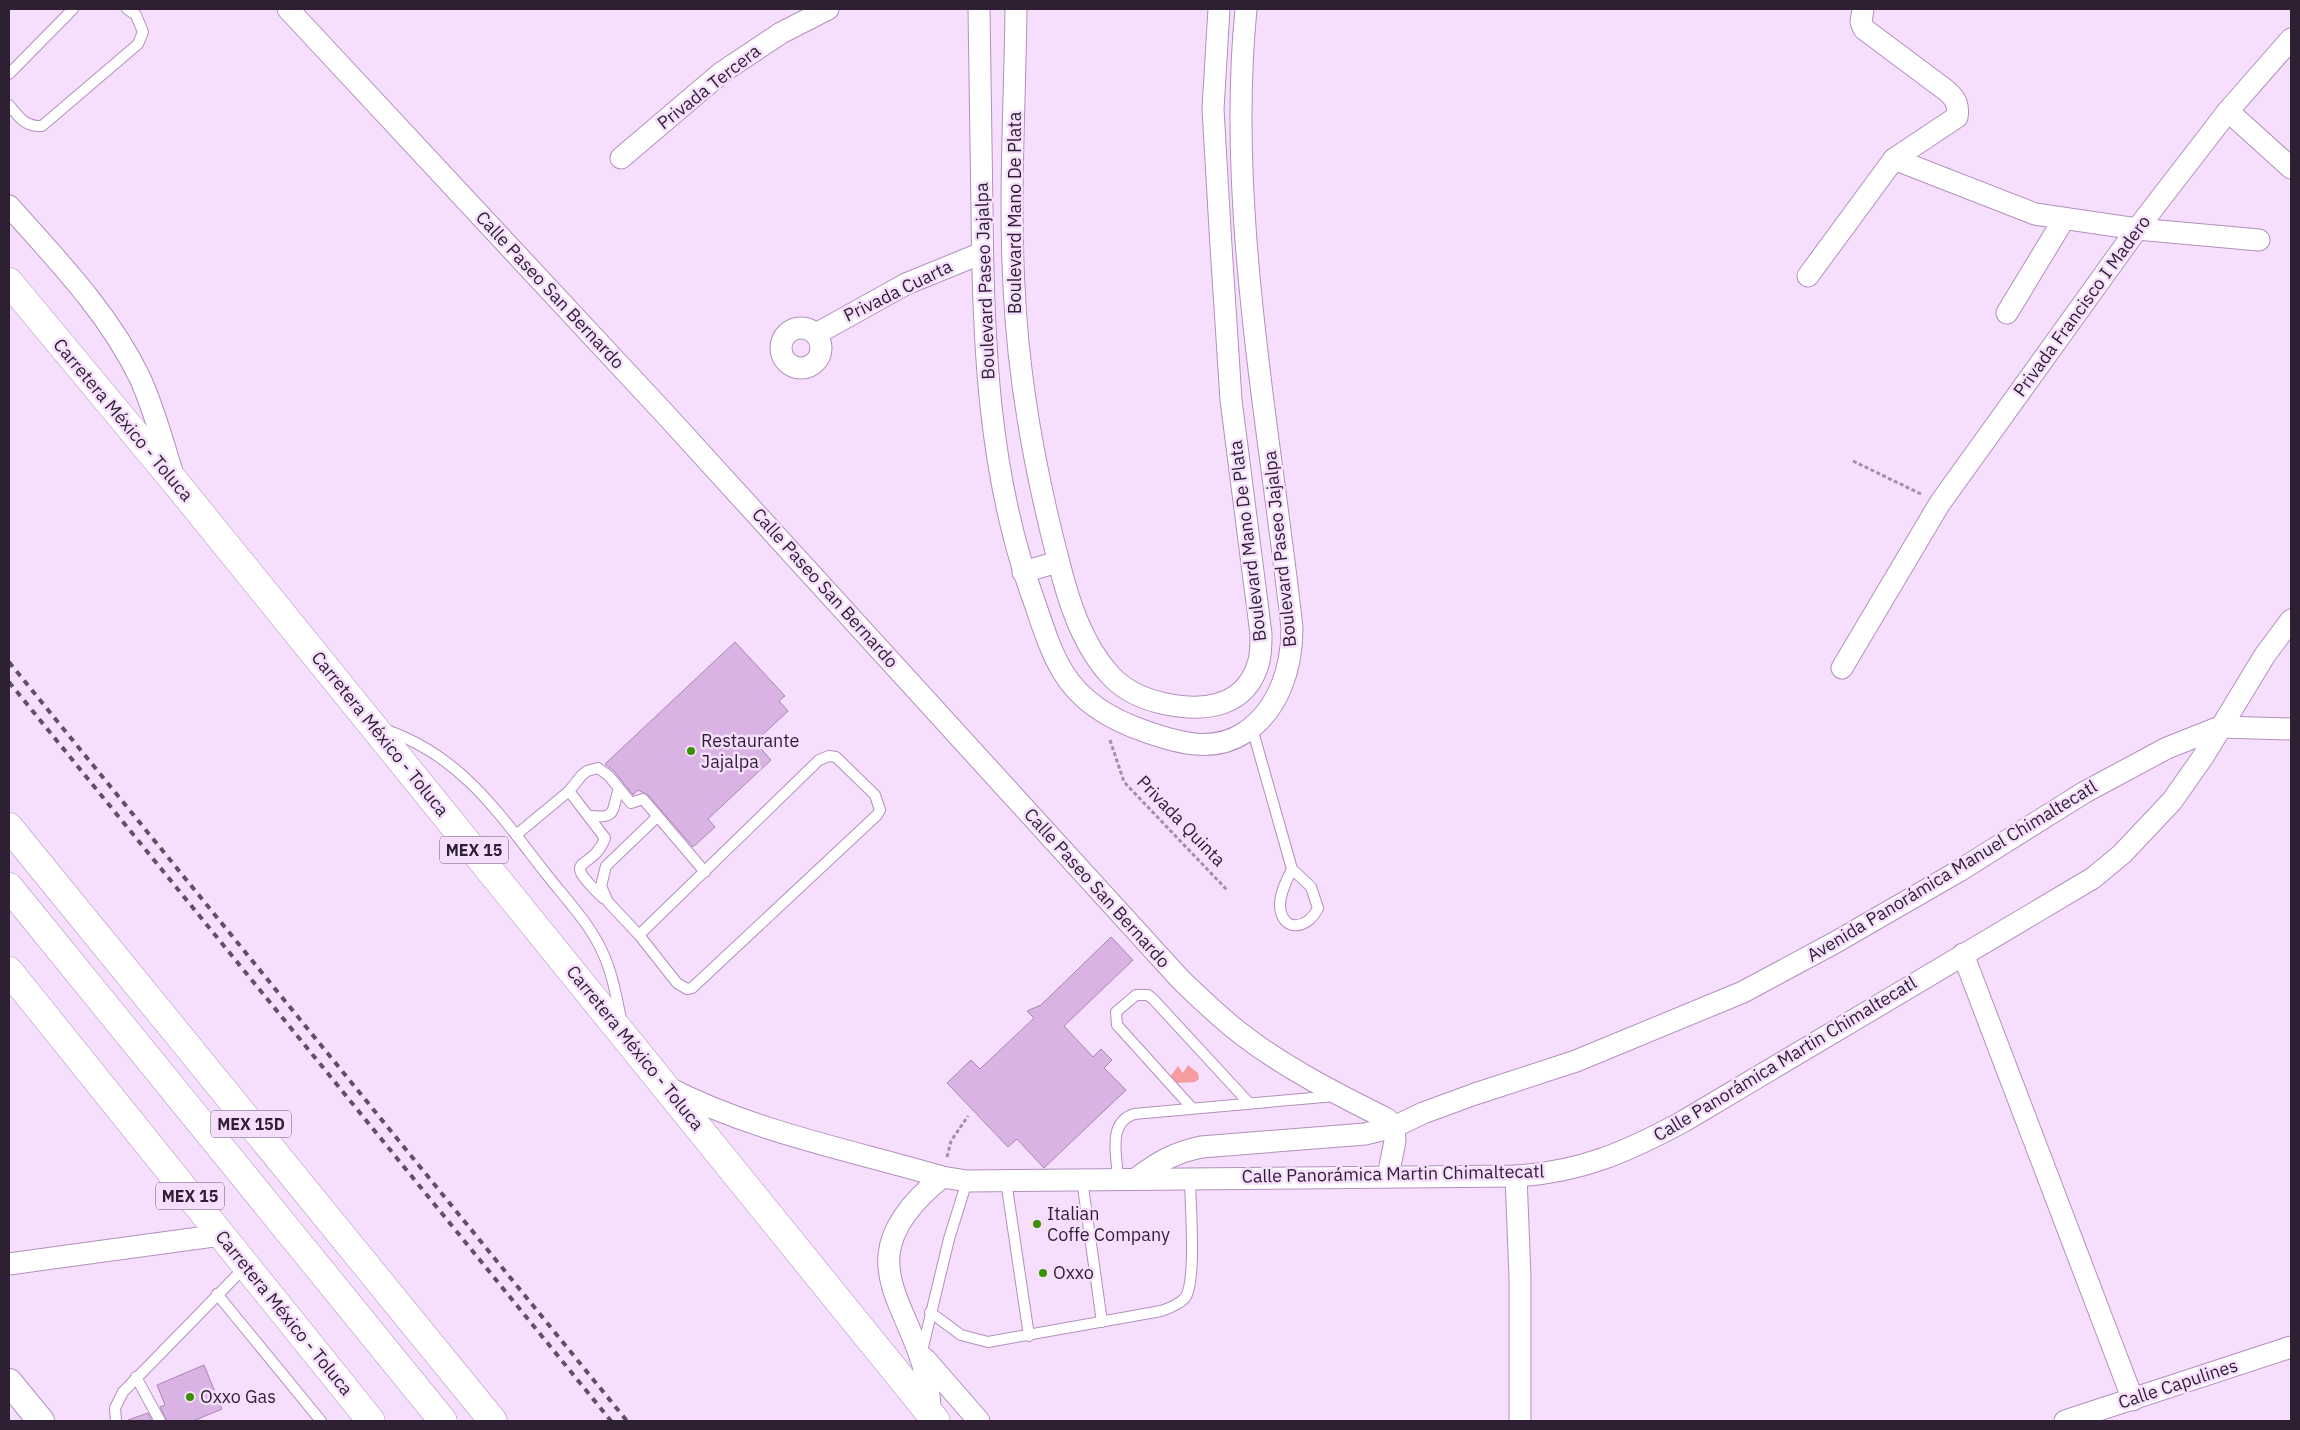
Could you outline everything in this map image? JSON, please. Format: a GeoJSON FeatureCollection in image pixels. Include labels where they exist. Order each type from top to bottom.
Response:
{"type":"FeatureCollection","features":[{"type":"Feature","properties":{"kind":"main road","name":"Carretera México - Toluca"},"geometry":{"type":"LineString","coordinates":[[9,282],[374,726],[933,1417]]}},
{"type":"Feature","properties":{"kind":"main road","name":"MEX 15D"},"geometry":{"type":"LineString","coordinates":[[9,827],[493,1421]]}},
{"type":"Feature","properties":{"kind":"main road","name":"MEX 15D"},"geometry":{"type":"LineString","coordinates":[[9,887],[443,1421]]}},
{"type":"Feature","properties":{"kind":"main road","name":"Carretera México - Toluca"},"geometry":{"type":"LineString","coordinates":[[9,971],[371,1421]]}},
{"type":"Feature","properties":{"kind":"street","name":"Calle Paseo San Bernardo"},"geometry":{"type":"LineString","coordinates":[[288,9],[666,415],[1181,980],[1212,1010],[1245,1037],[1387,1120],[1394,1126]]}},
{"type":"Feature","properties":{"kind":"street","name":"Privada Tercera"},"geometry":{"type":"LineString","coordinates":[[621,158],[721,72],[780,33],[828,9]]}},
{"type":"Feature","properties":{"kind":"street","name":"Boulevard Paseo Jajalpa"},"geometry":{"type":"LineString","coordinates":[[979,9],[982,253],[988,384],[998,459],[1023,572],[1048,640],[1063,673],[1080,693],[1100,711],[1120,723],[1192,745],[1213,745],[1235,739],[1252,728],[1266,714],[1277,695],[1287,673],[1292,652],[1292,628],[1248,266],[1241,95],[1246,9]]}},
{"type":"Feature","properties":{"kind":"street","name":"Boulevard Mano De Plata"},"geometry":{"type":"LineString","coordinates":[[1016,9],[1013,228],[1017,333],[1039,478],[1058,562],[1082,635],[1095,657],[1113,678],[1135,694],[1156,702],[1183,708],[1204,709],[1224,703],[1241,693],[1252,679],[1260,660],[1261,634],[1231,400],[1213,109],[1219,9]]}},
{"type":"Feature","properties":{"kind":"street"},"geometry":{"type":"LineString","coordinates":[[1808,276],[1894,159],[1957,117],[1958,109],[1955,99],[1947,91],[1864,29],[1861,22],[1863,9]]}},
{"type":"Feature","properties":{"kind":"street","name":"Privada Francisco I Madero"},"geometry":{"type":"LineString","coordinates":[[1842,668],[1940,503],[2137,229],[2228,111],[2291,39]]}},
{"type":"Feature","properties":{"kind":"street"},"geometry":{"type":"LineString","coordinates":[[2228,111],[2291,168]]}},
{"type":"Feature","properties":{"kind":"street"},"geometry":{"type":"LineString","coordinates":[[1894,159],[2035,214],[2137,229],[2259,240]]}},
{"type":"Feature","properties":{"kind":"street"},"geometry":{"type":"LineString","coordinates":[[9,206],[76,282],[122,346],[155,413],[176,483]]}},
{"type":"Feature","properties":{"kind":"street"},"geometry":{"type":"LineString","coordinates":[[2007,313],[2064,219]]}},
{"type":"Feature","properties":{"kind":"street","name":"Privada Cuarta"},"geometry":{"type":"LineString","coordinates":[[816,334],[843,317],[906,284],[982,253]]}},
{"type":"Feature","properties":{"kind":"street"},"geometry":{"type":"LineString","coordinates":[[1231,400],[1264,399]]}},
{"type":"Feature","properties":{"kind":"street"},"geometry":{"type":"LineString","coordinates":[[1023,572],[1058,562]]}},
{"type":"Feature","properties":{"kind":"street","name":"Calle Panorámica Martin Chimaltecatl"},"geometry":{"type":"LineString","coordinates":[[664,1086],[707,1108],[766,1128],[942,1177],[967,1181],[1006,1182],[1190,1177],[1516,1176],[1542,1174],[1583,1166],[1635,1148],[1684,1121],[1963,954],[2070,893],[2122,854],[2172,800],[2203,757],[2265,655],[2291,620]]}},
{"type":"Feature","properties":{"kind":"street"},"geometry":{"type":"LineString","coordinates":[[2220,727],[2291,729]]}},
{"type":"Feature","properties":{"kind":"street","name":"Avenida Panorámica Manuel Chimaltecatl"},"geometry":{"type":"LineString","coordinates":[[1128,1179],[1177,1152],[1201,1147],[1365,1134],[1394,1126],[1475,1094],[1576,1061],[1685,1017],[1744,992],[1836,942],[1959,871],[2047,815],[2124,770],[2167,748],[2220,727]]}},
{"type":"Feature","properties":{"kind":"street"},"geometry":{"type":"LineString","coordinates":[[1963,954],[2133,1400]]}},
{"type":"Feature","properties":{"kind":"street"},"geometry":{"type":"LineString","coordinates":[[1388,1176],[1395,1141],[1394,1126]]}},
{"type":"Feature","properties":{"kind":"street"},"geometry":{"type":"LineString","coordinates":[[1516,1176],[1520,1277],[1520,1421]]}},
{"type":"Feature","properties":{"kind":"street"},"geometry":{"type":"LineString","coordinates":[[933,1417],[929,1384],[921,1355],[894,1296],[890,1279],[890,1248],[895,1231],[907,1211],[922,1194],[942,1177]]}},
{"type":"Feature","properties":{"kind":"street"},"geometry":{"type":"LineString","coordinates":[[9,1264],[221,1235]]}},
{"type":"Feature","properties":{"kind":"street","name":"Calle Capulines"},"geometry":{"type":"LineString","coordinates":[[2065,1421],[2291,1347]]}},
{"type":"Feature","properties":{"kind":"street"},"geometry":{"type":"LineString","coordinates":[[921,1355],[979,1421]]}},
{"type":"Feature","properties":{"kind":"street"},"geometry":{"type":"LineString","coordinates":[[9,1382],[41,1421]]}},
{"type":"Feature","properties":{"kind":"lane"},"geometry":{"type":"LineString","coordinates":[[9,74],[72,9]]}},
{"type":"Feature","properties":{"kind":"lane"},"geometry":{"type":"LineString","coordinates":[[9,105],[24,122],[32,126],[42,126],[138,44],[143,32],[136,15],[127,9]]}},
{"type":"Feature","properties":{"kind":"lane"},"geometry":{"type":"LineString","coordinates":[[374,726],[407,737],[430,749],[475,784],[592,932],[600,947],[612,980],[625,1037]]}},
{"type":"Feature","properties":{"kind":"lane"},"geometry":{"type":"LineString","coordinates":[[1252,728],[1292,868],[1311,887],[1318,908],[1312,920],[1301,926],[1292,925],[1285,919],[1280,906],[1283,887],[1292,868]]}},
{"type":"Feature","properties":{"kind":"lane"},"geometry":{"type":"LineString","coordinates":[[569,791],[591,816],[605,838],[601,847],[581,866],[579,871],[582,877],[638,935],[677,983],[687,989],[692,988],[877,816],[880,810],[879,802],[875,795],[836,757],[825,758],[813,763],[705,872],[638,935]]}},
{"type":"Feature","properties":{"kind":"lane"},"geometry":{"type":"LineString","coordinates":[[516,835],[569,791],[587,771],[598,768],[604,771],[631,803],[643,799],[705,872]]}},
{"type":"Feature","properties":{"kind":"lane"},"geometry":{"type":"LineString","coordinates":[[591,816],[604,818],[610,815],[614,809],[619,788]]}},
{"type":"Feature","properties":{"kind":"lane"},"geometry":{"type":"LineString","coordinates":[[608,902],[601,886],[606,866],[657,817]]}},
{"type":"Feature","properties":{"kind":"lane"},"geometry":{"type":"LineString","coordinates":[[1192,1108],[1117,1025],[1116,1012],[1136,995],[1148,995],[1249,1103]]}},
{"type":"Feature","properties":{"kind":"lane"},"geometry":{"type":"LineString","coordinates":[[1128,1179],[1116,1130],[1120,1122],[1134,1114],[1343,1096]]}},
{"type":"Feature","properties":{"kind":"lane"},"geometry":{"type":"LineString","coordinates":[[930,1312],[961,1335],[988,1342],[1162,1312],[1176,1306],[1185,1297],[1192,1279],[1190,1177]]}},
{"type":"Feature","properties":{"kind":"lane"},"geometry":{"type":"LineString","coordinates":[[1082,1180],[1102,1322]]}},
{"type":"Feature","properties":{"kind":"lane"},"geometry":{"type":"LineString","coordinates":[[921,1355],[930,1312],[967,1181]]}},
{"type":"Feature","properties":{"kind":"lane"},"geometry":{"type":"LineString","coordinates":[[1006,1182],[1029,1336]]}},
{"type":"Feature","properties":{"kind":"lane"},"geometry":{"type":"LineString","coordinates":[[116,1421],[115,1408],[117,1400],[136,1377],[246,1266]]}},
{"type":"Feature","properties":{"kind":"lane"},"geometry":{"type":"LineString","coordinates":[[217,1294],[320,1421]]}},
{"type":"Feature","properties":{"kind":"lane"},"geometry":{"type":"LineString","coordinates":[[136,1377],[160,1421]]}},
{"type":"Feature","properties":{"kind":"path"},"geometry":{"type":"LineString","coordinates":[[1854,461],[1940,503]]}},
{"type":"Feature","properties":{"kind":"path","name":"Privada Quinta"},"geometry":{"type":"LineString","coordinates":[[1100,711],[1124,782],[1228,891]]}},
{"type":"Feature","properties":{"kind":"path"},"geometry":{"type":"LineString","coordinates":[[942,1177],[951,1142],[968,1116]]}},
{"type":"Feature","properties":{"kind":"shaded area"},"geometry":{"type":"Polygon","coordinates":[[[1188,1065],[1198,1073],[1199,1079],[1195,1082],[1175,1083],[1169,1078],[1178,1066],[1183,1073],[1188,1065]]]}},
{"type":"Feature","properties":{"kind":"building","name":"Restaurante Jajalpa"},"geometry":{"type":"Polygon","coordinates":[[[735,642],[785,696],[779,701],[788,711],[755,742],[771,760],[708,819],[715,827],[693,847],[648,795],[638,790],[633,795],[614,771],[605,764],[735,642]]]}},
{"type":"Feature","properties":{"kind":"building"},"geometry":{"type":"Polygon","coordinates":[[[1111,937],[1133,960],[1064,1026],[1093,1057],[1101,1049],[1112,1060],[1104,1068],[1126,1090],[1044,1168],[1017,1139],[1008,1147],[947,1083],[971,1060],[980,1069],[1034,1018],[1027,1011],[1041,1005],[1111,937]]]}},
{"type":"Feature","properties":{"kind":"building","name":"Oxxo Gas"},"geometry":{"type":"Polygon","coordinates":[[[204,1365],[222,1409],[193,1421],[167,1421],[160,1407],[165,1405],[157,1385],[204,1365]]]}},
{"type":"Feature","properties":{"kind":"building"},"geometry":{"type":"Polygon","coordinates":[[[148,1413],[152,1421],[128,1421],[128,1420],[148,1413]]]}},
{"type":"Feature","properties":{"kind":"railway"},"geometry":{"type":"LineString","coordinates":[[9,662],[627,1421]]}},
{"type":"Feature","properties":{"kind":"railway"},"geometry":{"type":"LineString","coordinates":[[9,682],[611,1421]]}},
{"type":"Feature","properties":{"kind":"place","name":"Restaurante Jajalpa"},"geometry":{"type":"Point","coordinates":[691,751]}},
{"type":"Feature","properties":{"kind":"place","name":"Italian Coffe Company"},"geometry":{"type":"Point","coordinates":[1037,1224]}},
{"type":"Feature","properties":{"kind":"place","name":"Oxxo"},"geometry":{"type":"Point","coordinates":[1043,1273]}},
{"type":"Feature","properties":{"kind":"place","name":"Oxxo Gas"},"geometry":{"type":"Point","coordinates":[190,1397]}}]}
